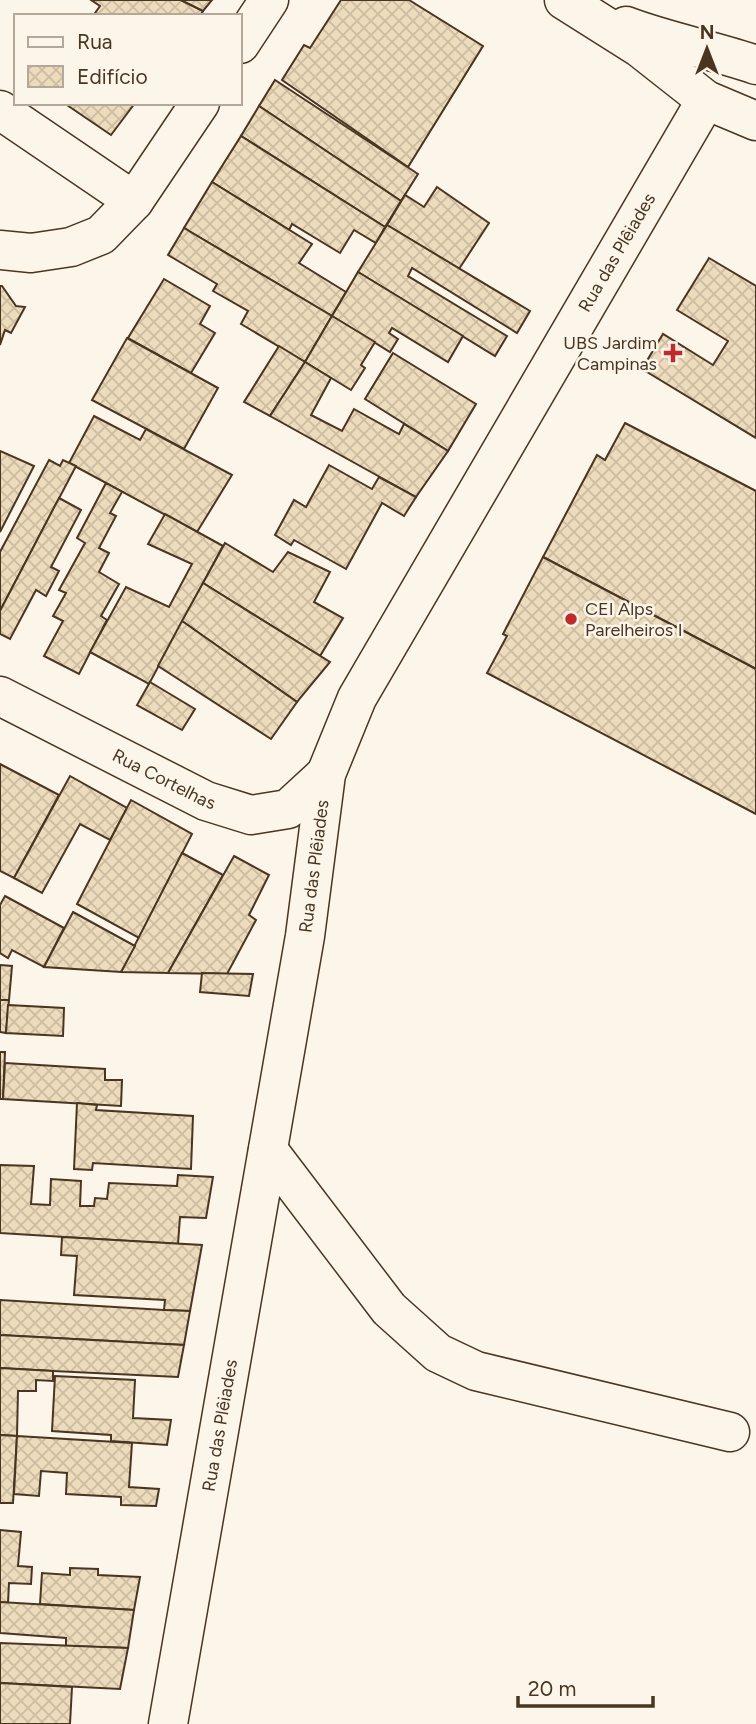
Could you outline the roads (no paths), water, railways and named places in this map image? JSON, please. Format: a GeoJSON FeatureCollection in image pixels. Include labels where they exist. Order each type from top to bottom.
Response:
{"type":"FeatureCollection","features":[{"type":"Feature","properties":{"kind":"street"},"geometry":{"type":"LineString","coordinates":[[242,41],[269,0]]}},
{"type":"Feature","properties":{"kind":"street"},"geometry":{"type":"LineString","coordinates":[[569,3],[648,34],[742,60]]}},
{"type":"Feature","properties":{"kind":"street"},"geometry":{"type":"LineString","coordinates":[[569,3],[639,48],[706,100],[756,121]]}},
{"type":"Feature","properties":{"kind":"street","name":"Rua das Plêiades"},"geometry":{"type":"LineString","coordinates":[[168,1724],[305,936],[326,774],[357,698],[706,100],[742,60]]}},
{"type":"Feature","properties":{"kind":"street"},"geometry":{"type":"LineString","coordinates":[[0,250],[31,253],[71,247],[101,236],[134,201],[199,105]]}},
{"type":"Feature","properties":{"kind":"street"},"geometry":{"type":"LineString","coordinates":[[0,110],[134,201]]}},
{"type":"Feature","properties":{"kind":"street","name":"Rua Cortelhas"},"geometry":{"type":"LineString","coordinates":[[0,696],[206,801],[251,814],[288,809],[326,774]]}},
{"type":"Feature","properties":{"kind":"street"},"geometry":{"type":"LineString","coordinates":[[268,1150],[389,1309],[438,1353],[476,1371],[730,1432]]}},
{"type":"Feature","properties":{"kind":"place","name":"UBS Jardim Campinas"},"geometry":{"type":"Point","coordinates":[673,353]}},
{"type":"Feature","properties":{"kind":"place","name":"CEI Alps Parelheiros I"},"geometry":{"type":"Point","coordinates":[571,619]}}]}
